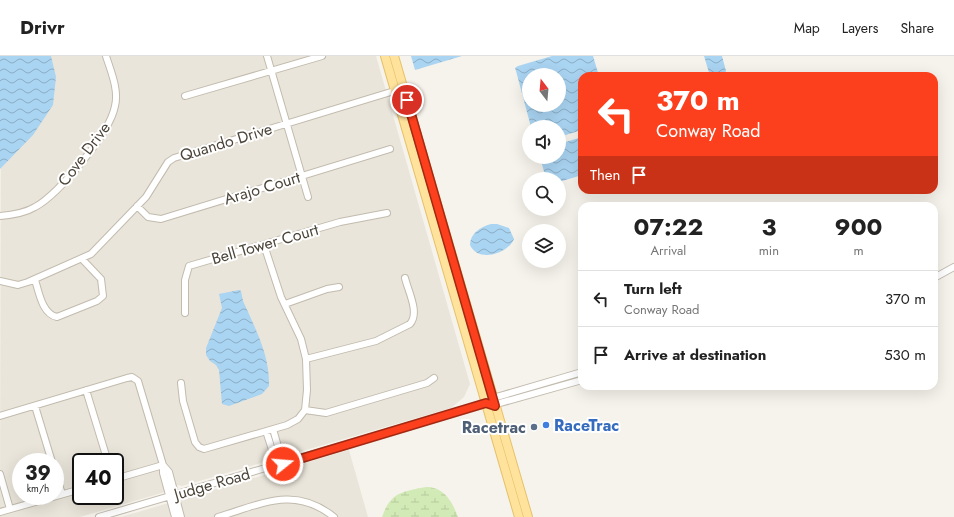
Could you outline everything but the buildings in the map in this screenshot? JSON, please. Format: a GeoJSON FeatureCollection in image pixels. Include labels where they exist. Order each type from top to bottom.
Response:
{"type":"FeatureCollection","features":[{"type":"Feature","properties":{"kind":"main road"},"geometry":{"type":"LineString","coordinates":[[385,56],[519,517]]}},
{"type":"Feature","properties":{"kind":"main road"},"geometry":{"type":"LineString","coordinates":[[394,56],[528,516]]}},
{"type":"Feature","properties":{"kind":"main road"},"geometry":{"type":"LineString","coordinates":[[430,212],[443,224]]}},
{"type":"Feature","properties":{"kind":"main road"},"geometry":{"type":"LineString","coordinates":[[514,501],[528,516]]}},
{"type":"Feature","properties":{"kind":"street","name":"Cove Drive"},"geometry":{"type":"LineString","coordinates":[[0,216],[14,214],[34,208],[46,201],[65,182],[109,124],[115,107],[116,95],[106,56]]}},
{"type":"Feature","properties":{"kind":"street"},"geometry":{"type":"LineString","coordinates":[[267,56],[308,197]]}},
{"type":"Feature","properties":{"kind":"street"},"geometry":{"type":"LineString","coordinates":[[185,96],[322,56]]}},
{"type":"Feature","properties":{"kind":"street","name":"Quando Drive"},"geometry":{"type":"LineString","coordinates":[[0,281],[18,285],[35,280],[91,254],[138,206],[155,184],[168,162],[174,158],[404,88]]}},
{"type":"Feature","properties":{"kind":"street","name":"Arajo Court"},"geometry":{"type":"LineString","coordinates":[[138,206],[148,217],[161,219],[390,149]]}},
{"type":"Feature","properties":{"kind":"street","name":"Bell Tower Court"},"geometry":{"type":"LineString","coordinates":[[185,313],[185,280],[189,266],[340,222],[387,213]]}},
{"type":"Feature","properties":{"kind":"street"},"geometry":{"type":"LineString","coordinates":[[181,383],[185,408],[195,442],[199,447],[204,449],[287,425],[298,419],[305,410],[307,390],[306,359],[301,339],[281,297],[264,245]]}},
{"type":"Feature","properties":{"kind":"street"},"geometry":{"type":"LineString","coordinates":[[35,280],[46,310],[51,316],[56,317],[97,302],[103,296],[101,279],[82,259]]}},
{"type":"Feature","properties":{"kind":"street"},"geometry":{"type":"LineString","coordinates":[[938,276],[954,266]]}},
{"type":"Feature","properties":{"kind":"street"},"geometry":{"type":"LineString","coordinates":[[306,359],[376,341],[410,324],[414,320],[414,313],[405,278]]}},
{"type":"Feature","properties":{"kind":"street"},"geometry":{"type":"LineString","coordinates":[[285,304],[327,289],[339,287]]}},
{"type":"Feature","properties":{"kind":"street"},"geometry":{"type":"LineString","coordinates":[[494,402],[578,373]]}},
{"type":"Feature","properties":{"kind":"street"},"geometry":{"type":"LineString","coordinates":[[0,416],[132,377],[138,381],[140,385],[164,465],[168,472],[177,515]]}},
{"type":"Feature","properties":{"kind":"street"},"geometry":{"type":"LineString","coordinates":[[305,410],[326,413],[427,383],[434,378]]}},
{"type":"Feature","properties":{"kind":"street"},"geometry":{"type":"LineString","coordinates":[[486,403],[578,381]]}},
{"type":"Feature","properties":{"kind":"street"},"geometry":{"type":"LineString","coordinates":[[86,390],[105,453]]}},
{"type":"Feature","properties":{"kind":"street","name":"Judge Road"},"geometry":{"type":"LineString","coordinates":[[99,517],[486,403]]}},
{"type":"Feature","properties":{"kind":"street"},"geometry":{"type":"LineString","coordinates":[[35,406],[49,453]]}},
{"type":"Feature","properties":{"kind":"street"},"geometry":{"type":"LineString","coordinates":[[273,429],[274,444],[280,464]]}},
{"type":"Feature","properties":{"kind":"street"},"geometry":{"type":"LineString","coordinates":[[266,431],[274,444]]}},
{"type":"Feature","properties":{"kind":"street"},"geometry":{"type":"LineString","coordinates":[[124,476],[164,465]]}},
{"type":"Feature","properties":{"kind":"street"},"geometry":{"type":"LineString","coordinates":[[0,474],[10,509]]}},
{"type":"Feature","properties":{"kind":"street"},"geometry":{"type":"LineString","coordinates":[[218,517],[280,499],[296,499],[311,502],[334,517]]}},
{"type":"Feature","properties":{"kind":"street"},"geometry":{"type":"LineString","coordinates":[[0,512],[24,505]]}},
{"type":"Feature","properties":{"kind":"shaded area"},"geometry":{"type":"Polygon","coordinates":[[[1,56],[376,56],[470,384],[464,397],[451,408],[182,486],[177,485],[178,488],[124,504],[124,453],[72,453],[72,505],[121,505],[80,517],[0,517],[1,56]]]}},
{"type":"Feature","properties":{"kind":"shaded area"},"geometry":{"type":"Polygon","coordinates":[[[349,450],[368,517],[121,517],[349,450]]]}},
{"type":"Feature","properties":{"kind":"green space"},"geometry":{"type":"Polygon","coordinates":[[[426,487],[438,489],[442,492],[450,500],[458,517],[382,517],[389,502],[398,494],[426,487]]]}},
{"type":"Feature","properties":{"kind":"water"},"geometry":{"type":"Polygon","coordinates":[[[0,56],[51,56],[56,77],[53,105],[33,135],[0,169],[0,56]]]}},
{"type":"Feature","properties":{"kind":"water"},"geometry":{"type":"Polygon","coordinates":[[[411,56],[462,56],[415,70],[411,56]]]}},
{"type":"Feature","properties":{"kind":"water"},"geometry":{"type":"Polygon","coordinates":[[[552,56],[593,56],[598,72],[578,72],[578,131],[566,135],[566,120],[529,120],[527,112],[566,112],[566,68],[522,68],[522,94],[515,68],[518,66],[552,56]]]}},
{"type":"Feature","properties":{"kind":"water"},"geometry":{"type":"Polygon","coordinates":[[[704,56],[722,56],[726,72],[709,72],[704,56]]]}},
{"type":"Feature","properties":{"kind":"water"},"geometry":{"type":"Polygon","coordinates":[[[578,138],[578,176],[566,180],[566,172],[544,172],[542,164],[566,164],[566,142],[578,138]]]}},
{"type":"Feature","properties":{"kind":"water"},"geometry":{"type":"Polygon","coordinates":[[[491,224],[497,224],[509,228],[514,239],[506,249],[500,252],[486,255],[479,254],[474,251],[470,245],[470,241],[476,232],[491,224]]]}},
{"type":"Feature","properties":{"kind":"water"},"geometry":{"type":"Polygon","coordinates":[[[239,290],[241,291],[243,301],[261,342],[267,363],[269,386],[262,394],[229,406],[222,404],[219,370],[206,355],[206,348],[222,308],[219,294],[239,290]]]}},
{"type":"Feature","properties":{"kind":"place","name":"RaceTrac"},"geometry":{"type":"Point","coordinates":[546,425]}},
{"type":"Feature","properties":{"kind":"place","name":"Racetrac"},"geometry":{"type":"Point","coordinates":[534,427]}},
{"type":"Feature","properties":{"kind":"route"},"geometry":{"type":"LineString","coordinates":[[283,464],[486,403],[495,406],[407,100]]}}]}
